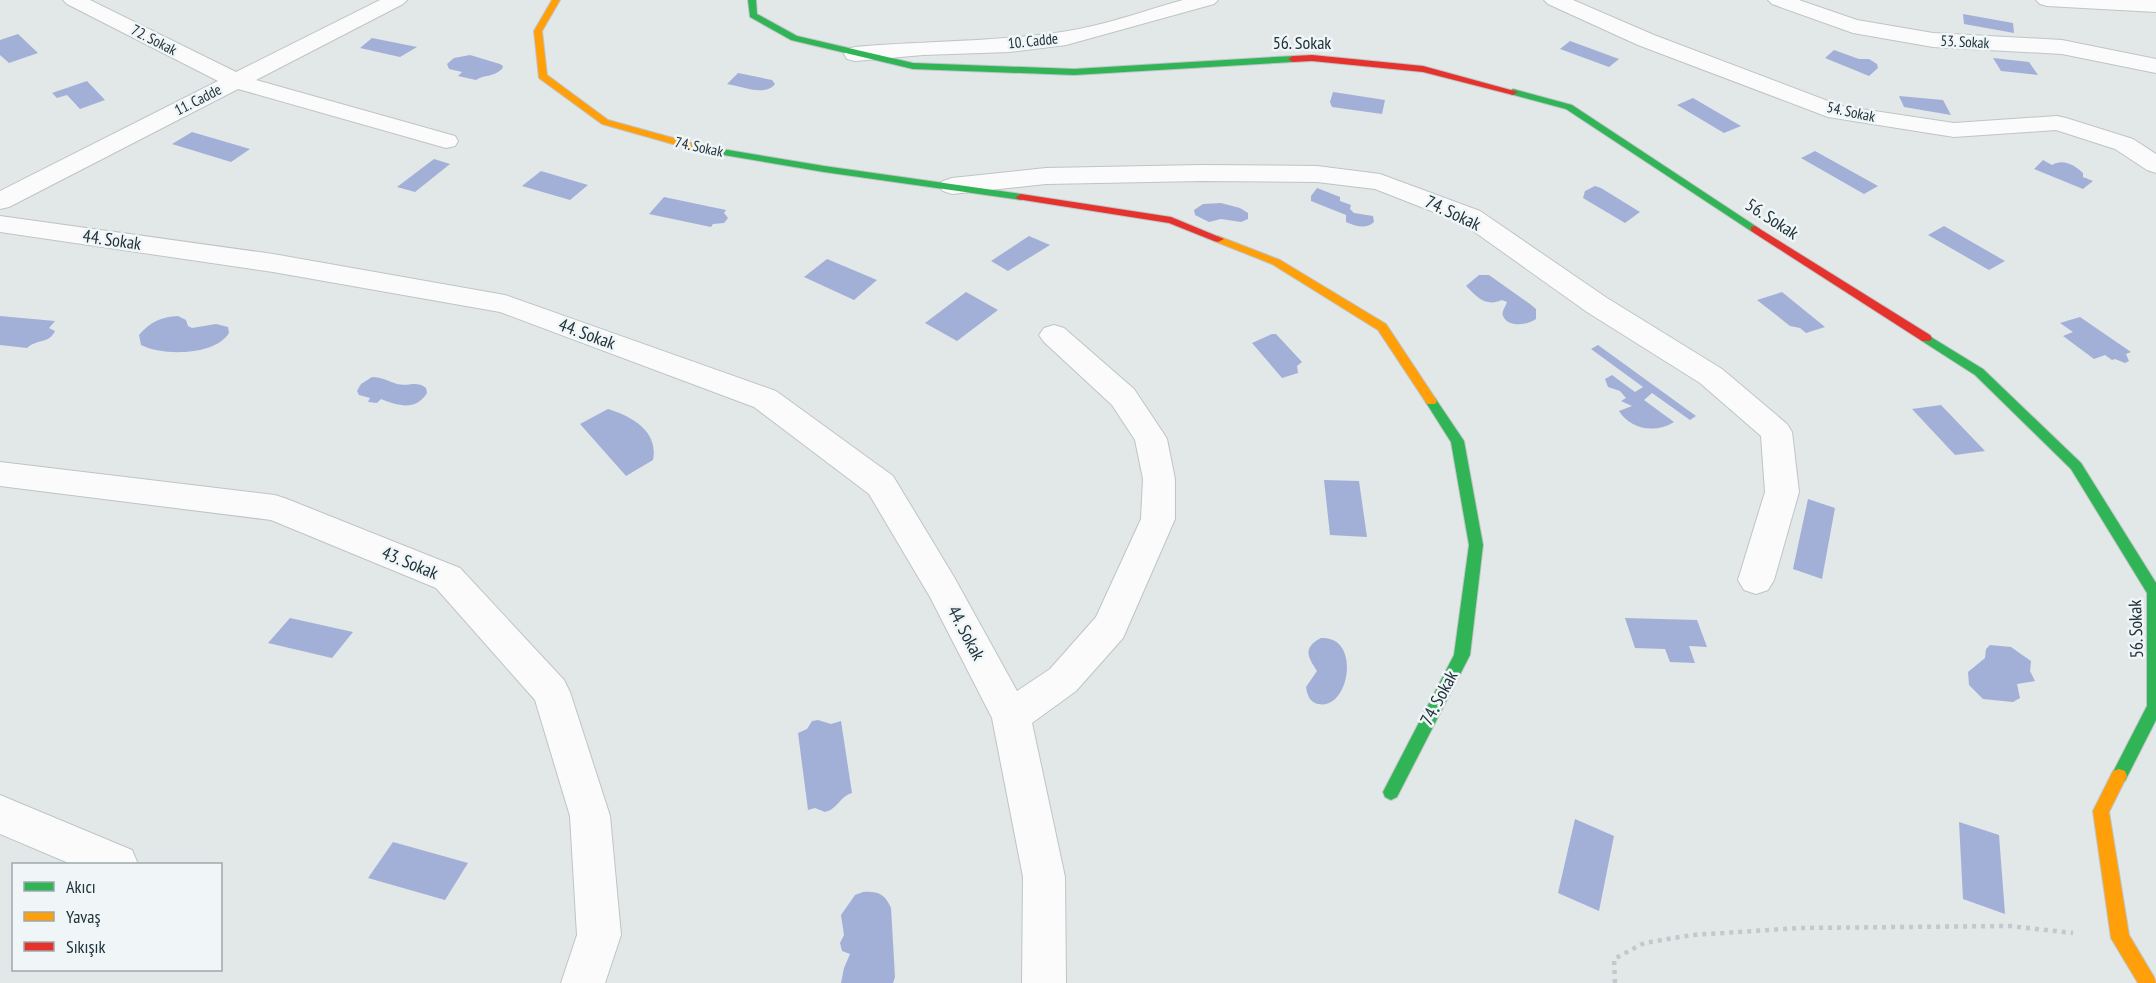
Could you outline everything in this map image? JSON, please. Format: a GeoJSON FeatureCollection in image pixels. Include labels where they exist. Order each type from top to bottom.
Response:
{"type":"FeatureCollection","features":[{"type":"Feature","properties":{"kind":"street","name":"72. Sokak"},"geometry":{"type":"LineString","coordinates":[[74,0],[235,81],[446,141]]}},
{"type":"Feature","properties":{"kind":"street","name":"11. Cadde"},"geometry":{"type":"LineString","coordinates":[[0,201],[396,0]]}},
{"type":"Feature","properties":{"kind":"street","name":"74. Sokak"},"geometry":{"type":"LineString","coordinates":[[556,0],[538,31],[542,76],[605,122],[693,147],[824,169],[1171,220],[1276,262],[1382,327],[1457,441],[1476,546],[1462,655],[1391,792]]}},
{"type":"Feature","properties":{"kind":"street","name":"56. Sokak"},"geometry":{"type":"LineString","coordinates":[[752,0],[753,15],[794,38],[913,66],[1074,72],[1312,58],[1423,69],[1569,107],[1762,234],[1979,372],[2076,466],[2154,591],[2156,706],[2101,811],[2120,938],[2148,983]]}},
{"type":"Feature","properties":{"kind":"street","name":"10. Cadde"},"geometry":{"type":"LineString","coordinates":[[855,54],[923,48],[1009,45],[1066,38],[1207,0]]}},
{"type":"Feature","properties":{"kind":"street","name":"54. Sokak"},"geometry":{"type":"LineString","coordinates":[[1555,0],[1646,40],[1836,112],[1954,130],[2057,123],[2124,144],[2156,165]]}},
{"type":"Feature","properties":{"kind":"street","name":"53. Sokak"},"geometry":{"type":"LineString","coordinates":[[1779,0],[1853,26],[1921,38],[2062,47],[2156,66]]}},
{"type":"Feature","properties":{"kind":"street"},"geometry":{"type":"LineString","coordinates":[[2047,0],[2156,6]]}},
{"type":"Feature","properties":{"kind":"street","name":"74. Sokak"},"geometry":{"type":"LineString","coordinates":[[952,186],[1046,176],[1201,173],[1317,174],[1380,182],[1471,217],[1597,305],[1711,376],[1776,432],[1782,492],[1756,580]]}},
{"type":"Feature","properties":{"kind":"street","name":"44. Sokak"},"geometry":{"type":"LineString","coordinates":[[0,224],[273,263],[505,304],[765,399],[881,485],[942,587],[1011,716],[1044,877],[1044,983]]}},
{"type":"Feature","properties":{"kind":"street"},"geometry":{"type":"LineString","coordinates":[[1011,716],[1063,680],[1110,627],[1158,519],[1159,479],[1151,440],[1123,397],[1054,335]]}},
{"type":"Feature","properties":{"kind":"street","name":"43. Sokak"},"geometry":{"type":"LineString","coordinates":[[0,474],[275,508],[448,578],[551,692],[590,816],[599,935],[583,983]]}},
{"type":"Feature","properties":{"kind":"street"},"geometry":{"type":"LineString","coordinates":[[0,814],[115,863]]}},
{"type":"Feature","properties":{"kind":"path"},"geometry":{"type":"LineString","coordinates":[[1616,983],[1614,959],[1644,943],[1692,935],[1799,928],[2009,926],[2120,938]]}},
{"type":"Feature","properties":{"kind":"water"},"geometry":{"type":"Polygon","coordinates":[[[1963,14],[2013,23],[2014,33],[1964,24],[1963,14]]]}},
{"type":"Feature","properties":{"kind":"water"},"geometry":{"type":"Polygon","coordinates":[[[18,34],[38,53],[9,63],[0,55],[0,40],[18,34]]]}},
{"type":"Feature","properties":{"kind":"water"},"geometry":{"type":"Polygon","coordinates":[[[372,38],[417,47],[400,57],[360,48],[372,38]]]}},
{"type":"Feature","properties":{"kind":"water"},"geometry":{"type":"Polygon","coordinates":[[[1570,41],[1619,59],[1609,67],[1560,49],[1570,41]]]}},
{"type":"Feature","properties":{"kind":"water"},"geometry":{"type":"Polygon","coordinates":[[[1834,50],[1859,59],[1869,59],[1877,64],[1878,68],[1869,76],[1825,58],[1834,50]]]}},
{"type":"Feature","properties":{"kind":"water"},"geometry":{"type":"Polygon","coordinates":[[[470,55],[500,64],[503,66],[502,69],[495,74],[476,80],[458,76],[462,72],[449,69],[447,64],[454,58],[470,55]]]}},
{"type":"Feature","properties":{"kind":"water"},"geometry":{"type":"Polygon","coordinates":[[[1993,58],[2029,62],[2038,75],[2001,71],[1993,58]]]}},
{"type":"Feature","properties":{"kind":"water"},"geometry":{"type":"Polygon","coordinates":[[[738,73],[772,80],[775,84],[771,88],[759,90],[727,84],[738,73]]]}},
{"type":"Feature","properties":{"kind":"water"},"geometry":{"type":"Polygon","coordinates":[[[87,81],[105,100],[80,109],[67,95],[57,98],[52,93],[87,81]]]}},
{"type":"Feature","properties":{"kind":"water"},"geometry":{"type":"Polygon","coordinates":[[[1333,92],[1385,100],[1382,114],[1332,107],[1330,102],[1333,92]]]}},
{"type":"Feature","properties":{"kind":"water"},"geometry":{"type":"Polygon","coordinates":[[[1899,96],[1943,100],[1951,115],[1904,107],[1899,96]]]}},
{"type":"Feature","properties":{"kind":"water"},"geometry":{"type":"Polygon","coordinates":[[[1693,98],[1741,126],[1724,133],[1677,105],[1693,98]]]}},
{"type":"Feature","properties":{"kind":"water"},"geometry":{"type":"Polygon","coordinates":[[[192,132],[250,149],[231,162],[172,144],[192,132]]]}},
{"type":"Feature","properties":{"kind":"water"},"geometry":{"type":"Polygon","coordinates":[[[1815,151],[1878,186],[1864,194],[1801,158],[1815,151]]]}},
{"type":"Feature","properties":{"kind":"water"},"geometry":{"type":"Polygon","coordinates":[[[434,159],[450,164],[415,192],[397,187],[434,159]]]}},
{"type":"Feature","properties":{"kind":"water"},"geometry":{"type":"Polygon","coordinates":[[[2043,160],[2052,165],[2060,162],[2069,163],[2083,173],[2083,177],[2093,181],[2083,189],[2034,169],[2043,160]]]}},
{"type":"Feature","properties":{"kind":"water"},"geometry":{"type":"Polygon","coordinates":[[[541,171],[588,185],[570,200],[522,186],[541,171]]]}},
{"type":"Feature","properties":{"kind":"water"},"geometry":{"type":"Polygon","coordinates":[[[1595,186],[1640,212],[1625,223],[1583,198],[1585,191],[1595,186]]]}},
{"type":"Feature","properties":{"kind":"water"},"geometry":{"type":"Polygon","coordinates":[[[1317,188],[1340,197],[1340,201],[1351,205],[1350,209],[1354,213],[1373,216],[1374,222],[1364,227],[1346,222],[1346,215],[1311,201],[1311,196],[1317,188]]]}},
{"type":"Feature","properties":{"kind":"water"},"geometry":{"type":"Polygon","coordinates":[[[664,197],[726,210],[724,213],[728,218],[724,223],[713,224],[711,227],[649,214],[664,197]]]}},
{"type":"Feature","properties":{"kind":"water"},"geometry":{"type":"Polygon","coordinates":[[[1221,203],[1240,208],[1248,213],[1248,219],[1241,222],[1221,219],[1209,222],[1195,215],[1194,210],[1203,204],[1221,203]]]}},
{"type":"Feature","properties":{"kind":"water"},"geometry":{"type":"Polygon","coordinates":[[[1944,226],[2005,261],[1989,270],[1928,235],[1944,226]]]}},
{"type":"Feature","properties":{"kind":"water"},"geometry":{"type":"Polygon","coordinates":[[[1029,236],[1050,245],[1008,271],[991,261],[1029,236]]]}},
{"type":"Feature","properties":{"kind":"water"},"geometry":{"type":"Polygon","coordinates":[[[827,259],[877,280],[854,300],[804,277],[827,259]]]}},
{"type":"Feature","properties":{"kind":"water"},"geometry":{"type":"Polygon","coordinates":[[[1479,275],[1489,275],[1530,304],[1536,309],[1536,319],[1518,324],[1506,320],[1503,313],[1507,302],[1502,300],[1487,302],[1478,298],[1466,286],[1479,275]]]}},
{"type":"Feature","properties":{"kind":"water"},"geometry":{"type":"Polygon","coordinates":[[[966,292],[998,310],[957,341],[925,323],[966,292]]]}},
{"type":"Feature","properties":{"kind":"water"},"geometry":{"type":"Polygon","coordinates":[[[1782,292],[1825,327],[1806,333],[1800,328],[1790,326],[1757,300],[1782,292]]]}},
{"type":"Feature","properties":{"kind":"water"},"geometry":{"type":"Polygon","coordinates":[[[0,316],[55,321],[49,328],[55,331],[46,340],[34,343],[27,348],[0,345],[0,316]]]}},
{"type":"Feature","properties":{"kind":"water"},"geometry":{"type":"Polygon","coordinates":[[[178,316],[186,320],[188,326],[192,328],[216,324],[228,327],[229,333],[222,341],[212,346],[188,352],[162,351],[141,345],[139,335],[147,327],[161,319],[178,316]]]}},
{"type":"Feature","properties":{"kind":"water"},"geometry":{"type":"Polygon","coordinates":[[[2080,317],[2131,352],[2126,354],[2129,361],[2125,363],[2112,360],[2105,355],[2094,359],[2063,336],[2073,332],[2060,323],[2080,317]]]}},
{"type":"Feature","properties":{"kind":"water"},"geometry":{"type":"Polygon","coordinates":[[[1276,334],[1302,362],[1297,366],[1298,373],[1282,378],[1252,343],[1276,334]]]}},
{"type":"Feature","properties":{"kind":"water"},"geometry":{"type":"Polygon","coordinates":[[[1598,345],[1696,416],[1690,420],[1652,393],[1644,400],[1674,422],[1651,429],[1636,426],[1630,422],[1619,411],[1632,406],[1621,401],[1626,398],[1620,391],[1608,387],[1605,379],[1612,375],[1635,392],[1643,387],[1591,349],[1598,345]]]}},
{"type":"Feature","properties":{"kind":"water"},"geometry":{"type":"Polygon","coordinates":[[[372,377],[401,385],[419,384],[426,388],[427,393],[418,403],[412,405],[394,404],[381,399],[377,403],[368,402],[370,398],[359,395],[357,391],[361,384],[372,377]]]}},
{"type":"Feature","properties":{"kind":"water"},"geometry":{"type":"Polygon","coordinates":[[[1941,405],[1985,451],[1955,455],[1912,409],[1941,405]]]}},
{"type":"Feature","properties":{"kind":"water"},"geometry":{"type":"Polygon","coordinates":[[[608,409],[626,416],[641,426],[652,441],[653,460],[626,476],[580,424],[608,409]]]}},
{"type":"Feature","properties":{"kind":"water"},"geometry":{"type":"Polygon","coordinates":[[[1324,480],[1359,481],[1367,537],[1330,535],[1324,480]]]}},
{"type":"Feature","properties":{"kind":"water"},"geometry":{"type":"Polygon","coordinates":[[[1808,499],[1835,508],[1822,579],[1793,569],[1808,499]]]}},
{"type":"Feature","properties":{"kind":"water"},"geometry":{"type":"Polygon","coordinates":[[[290,618],[353,632],[332,658],[268,643],[290,618]]]}},
{"type":"Feature","properties":{"kind":"water"},"geometry":{"type":"Polygon","coordinates":[[[1625,618],[1697,620],[1707,647],[1689,646],[1695,663],[1670,662],[1665,649],[1635,648],[1625,618]]]}},
{"type":"Feature","properties":{"kind":"water"},"geometry":{"type":"Polygon","coordinates":[[[1321,638],[1334,640],[1343,649],[1347,661],[1343,687],[1336,698],[1327,704],[1313,702],[1306,687],[1317,671],[1309,657],[1309,649],[1321,638]]]}},
{"type":"Feature","properties":{"kind":"water"},"geometry":{"type":"Polygon","coordinates":[[[1990,645],[2011,647],[2031,661],[2030,671],[2035,681],[2017,684],[2020,698],[2013,702],[1983,699],[1969,685],[1968,672],[1985,658],[1986,649],[1990,645]]]}},
{"type":"Feature","properties":{"kind":"water"},"geometry":{"type":"Polygon","coordinates":[[[818,720],[831,724],[841,721],[852,793],[825,812],[815,808],[808,810],[798,733],[807,729],[812,721],[818,720]]]}},
{"type":"Feature","properties":{"kind":"water"},"geometry":{"type":"Polygon","coordinates":[[[1575,819],[1614,836],[1599,911],[1558,893],[1575,819]]]}},
{"type":"Feature","properties":{"kind":"water"},"geometry":{"type":"Polygon","coordinates":[[[1959,822],[1999,835],[2005,914],[1963,899],[1959,822]]]}},
{"type":"Feature","properties":{"kind":"water"},"geometry":{"type":"Polygon","coordinates":[[[393,842],[468,863],[445,900],[368,878],[393,842]]]}},
{"type":"Feature","properties":{"kind":"water"},"geometry":{"type":"Polygon","coordinates":[[[863,892],[880,894],[891,908],[895,977],[893,983],[841,983],[850,954],[842,951],[840,943],[844,935],[841,915],[855,895],[863,892]]]}},
{"type":"Feature","properties":{"kind":"traffic: fast"},"geometry":{"type":"LineString","coordinates":[[752,0],[753,15],[794,38],[913,66],[1074,72],[1293,59]]}},
{"type":"Feature","properties":{"kind":"traffic: fast"},"geometry":{"type":"LineString","coordinates":[[1513,92],[1569,107],[1755,229]]}},
{"type":"Feature","properties":{"kind":"traffic: fast"},"geometry":{"type":"LineString","coordinates":[[698,148],[824,169],[1021,197]]}},
{"type":"Feature","properties":{"kind":"traffic: fast"},"geometry":{"type":"LineString","coordinates":[[1926,338],[1979,372],[2076,466],[2154,592],[2155,706],[2119,776]]}},
{"type":"Feature","properties":{"kind":"traffic: fast"},"geometry":{"type":"LineString","coordinates":[[1391,792],[1462,655],[1476,545],[1457,441],[1431,401]]}},
{"type":"Feature","properties":{"kind":"traffic: slow"},"geometry":{"type":"LineString","coordinates":[[556,0],[538,31],[542,76],[605,122],[698,148]]}},
{"type":"Feature","properties":{"kind":"traffic: slow"},"geometry":{"type":"LineString","coordinates":[[1218,239],[1276,262],[1382,327],[1431,401]]}},
{"type":"Feature","properties":{"kind":"traffic: slow"},"geometry":{"type":"LineString","coordinates":[[2119,776],[2101,811],[2120,938],[2148,983]]}},
{"type":"Feature","properties":{"kind":"traffic: jam"},"geometry":{"type":"LineString","coordinates":[[1293,59],[1312,58],[1423,69],[1513,92]]}},
{"type":"Feature","properties":{"kind":"traffic: jam"},"geometry":{"type":"LineString","coordinates":[[1021,197],[1171,220],[1218,239]]}},
{"type":"Feature","properties":{"kind":"traffic: jam"},"geometry":{"type":"LineString","coordinates":[[1755,229],[1926,338]]}}]}
